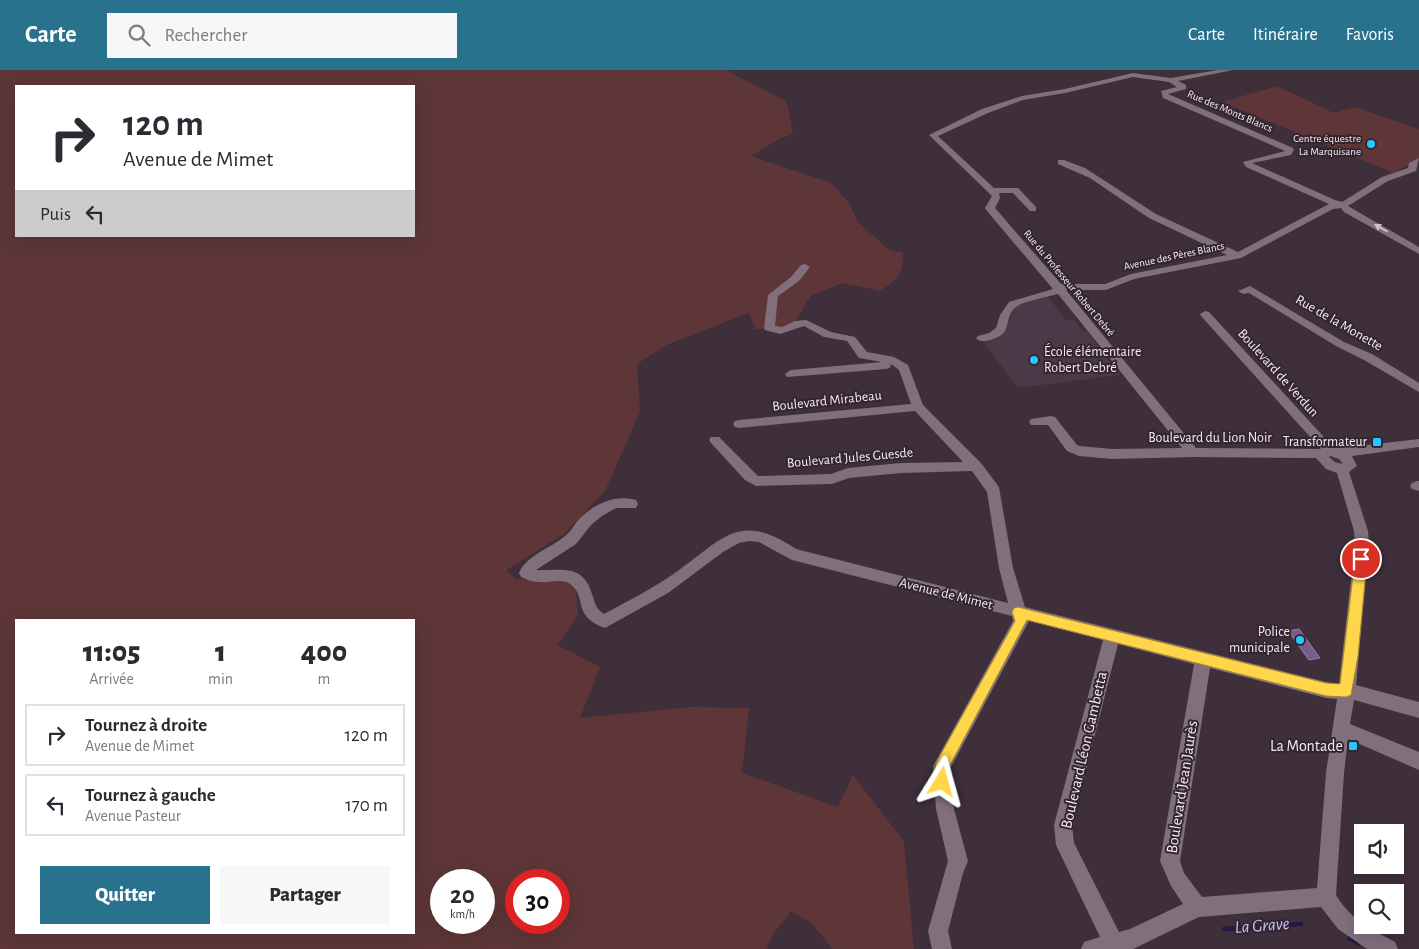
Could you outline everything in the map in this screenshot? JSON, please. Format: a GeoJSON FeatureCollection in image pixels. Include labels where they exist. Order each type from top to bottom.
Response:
{"type":"FeatureCollection","features":[{"type":"Feature","properties":{"kind":"street"},"geometry":{"type":"LineString","coordinates":[[1033,209],[1015,190],[992,191],[933,135],[985,111],[1022,98],[1065,91],[1133,75],[1171,80],[1230,70]]}},
{"type":"Feature","properties":{"kind":"street","name":"Rue des Monts Blancs"},"geometry":{"type":"LineString","coordinates":[[1171,80],[1183,87],[1164,93],[1166,96],[1290,150],[1288,153],[1249,161],[1247,162],[1248,165],[1342,205]]}},
{"type":"Feature","properties":{"kind":"street"},"geometry":{"type":"LineString","coordinates":[[1062,162],[1084,171],[1141,209],[1177,229],[1238,256]]}},
{"type":"Feature","properties":{"kind":"street","name":"Avenue des Pères Blancs"},"geometry":{"type":"LineString","coordinates":[[982,338],[992,337],[1003,330],[1009,307],[1013,304],[1068,286],[1106,287],[1139,275],[1238,256],[1331,206],[1342,205],[1385,180],[1417,166]]}},
{"type":"Feature","properties":{"kind":"street","name":"Rue du Professeur Robert Debré"},"geometry":{"type":"LineString","coordinates":[[992,191],[996,198],[990,208],[992,211],[1060,290],[1193,452]]}},
{"type":"Feature","properties":{"kind":"street"},"geometry":{"type":"LineString","coordinates":[[1342,205],[1347,210],[1419,250]]}},
{"type":"Feature","properties":{"kind":"street"},"geometry":{"type":"LineString","coordinates":[[805,267],[795,279],[773,295],[769,328],[782,331],[789,330],[799,324],[807,324],[831,336],[854,340],[863,355],[891,359],[904,368],[918,407],[976,466],[994,491],[1006,568],[1021,621],[942,766],[944,804],[958,861],[953,873],[938,931],[942,949]]}},
{"type":"Feature","properties":{"kind":"street","name":"Rue de la Monette"},"geometry":{"type":"LineString","coordinates":[[1243,291],[1250,289],[1340,344],[1368,357],[1417,385]]}},
{"type":"Feature","properties":{"kind":"street","name":"Boulevard de Verdun"},"geometry":{"type":"LineString","coordinates":[[1205,314],[1328,455]]}},
{"type":"Feature","properties":{"kind":"street"},"geometry":{"type":"LineString","coordinates":[[791,374],[899,363]]}},
{"type":"Feature","properties":{"kind":"street","name":"Boulevard Mirabeau"},"geometry":{"type":"LineString","coordinates":[[739,424],[918,407]]}},
{"type":"Feature","properties":{"kind":"street","name":"Boulevard du Lion Noir"},"geometry":{"type":"LineString","coordinates":[[1035,422],[1051,420],[1054,422],[1075,450],[1112,454],[1193,452],[1308,454],[1328,455],[1350,461]]}},
{"type":"Feature","properties":{"kind":"street","name":"Boulevard Jules Guesde"},"geometry":{"type":"LineString","coordinates":[[715,440],[756,481],[832,479],[848,473],[901,468],[976,466]]}},
{"type":"Feature","properties":{"kind":"street"},"geometry":{"type":"LineString","coordinates":[[1328,455],[1350,461],[1419,443]]}},
{"type":"Feature","properties":{"kind":"street"},"geometry":{"type":"LineString","coordinates":[[1350,461],[1361,532],[1360,587],[1335,773],[1326,897],[1342,921],[1388,949]]}},
{"type":"Feature","properties":{"kind":"street","name":"Avenue de Mimet"},"geometry":{"type":"LineString","coordinates":[[631,504],[622,501],[597,511],[581,526],[573,538],[528,568],[526,573],[530,576],[566,576],[575,578],[581,586],[590,612],[596,618],[605,621],[651,596],[726,543],[743,536],[754,536],[779,545],[792,554],[1326,690],[1346,691],[1419,710]]}},
{"type":"Feature","properties":{"kind":"street","name":"Boulevard Léon Gambetta"},"geometry":{"type":"LineString","coordinates":[[1112,636],[1064,825],[1065,845],[1114,944]]}},
{"type":"Feature","properties":{"kind":"street","name":"Boulevard Jean Jaurès"},"geometry":{"type":"LineString","coordinates":[[1198,907],[1179,884],[1172,871],[1170,860],[1203,659]]}},
{"type":"Feature","properties":{"kind":"street"},"geometry":{"type":"LineString","coordinates":[[1341,728],[1419,761]]}},
{"type":"Feature","properties":{"kind":"street"},"geometry":{"type":"LineString","coordinates":[[1091,949],[1132,939],[1198,907],[1326,897]]}},
{"type":"Feature","properties":{"kind":"shaded area"},"geometry":{"type":"Polygon","coordinates":[[[0,70],[726,70],[784,100],[788,106],[793,134],[779,139],[751,156],[831,183],[849,203],[858,222],[888,249],[903,253],[901,272],[880,291],[843,283],[811,295],[795,322],[779,328],[755,329],[749,313],[666,345],[637,364],[640,412],[605,491],[564,534],[506,570],[516,579],[575,581],[578,616],[557,645],[600,667],[580,718],[691,707],[749,708],[742,773],[838,807],[853,775],[904,842],[914,949],[833,949],[811,923],[791,911],[772,936],[767,949],[0,949],[0,70]]]}},
{"type":"Feature","properties":{"kind":"shaded area","name":"Centre équestre La Marquisane"},"geometry":{"type":"Polygon","coordinates":[[[1277,86],[1334,113],[1355,107],[1419,129],[1419,159],[1394,173],[1222,102],[1277,86]]]}},
{"type":"Feature","properties":{"kind":"shaded area","name":"École élémentaire Robert Debré"},"geometry":{"type":"Polygon","coordinates":[[[1042,297],[1049,298],[1066,320],[1074,319],[1082,331],[1086,331],[1120,375],[1018,388],[982,340],[998,339],[1008,326],[1012,307],[1042,297]]]}},
{"type":"Feature","properties":{"kind":"building","name":"Police municipale"},"geometry":{"type":"Polygon","coordinates":[[[1299,629],[1320,658],[1309,660],[1288,631],[1299,629]]]}},
{"type":"Feature","properties":{"kind":"waterway","name":"La Grave"},"geometry":{"type":"LineString","coordinates":[[1224,929],[1301,924]]}},
{"type":"Feature","properties":{"kind":"waterway","name":"La Grave"},"geometry":{"type":"LineString","coordinates":[[1349,938],[1359,943]]}},
{"type":"Feature","properties":{"kind":"place","name":"Centre équestre La Marquisane"},"geometry":{"type":"Point","coordinates":[1371,144]}},
{"type":"Feature","properties":{"kind":"place","name":"École élémentaire Robert Debré"},"geometry":{"type":"Point","coordinates":[1034,360]}},
{"type":"Feature","properties":{"kind":"place","name":"Transformateur"},"geometry":{"type":"Point","coordinates":[1377,442]}},
{"type":"Feature","properties":{"kind":"place","name":"Police municipale"},"geometry":{"type":"Point","coordinates":[1300,640]}},
{"type":"Feature","properties":{"kind":"place","name":"La Montade"},"geometry":{"type":"Point","coordinates":[1353,746]}},
{"type":"Feature","properties":{"kind":"route"},"geometry":{"type":"LineString","coordinates":[[942,782],[942,766],[1021,621],[1018,612],[1326,690],[1346,691],[1360,587],[1361,559]]}}]}
